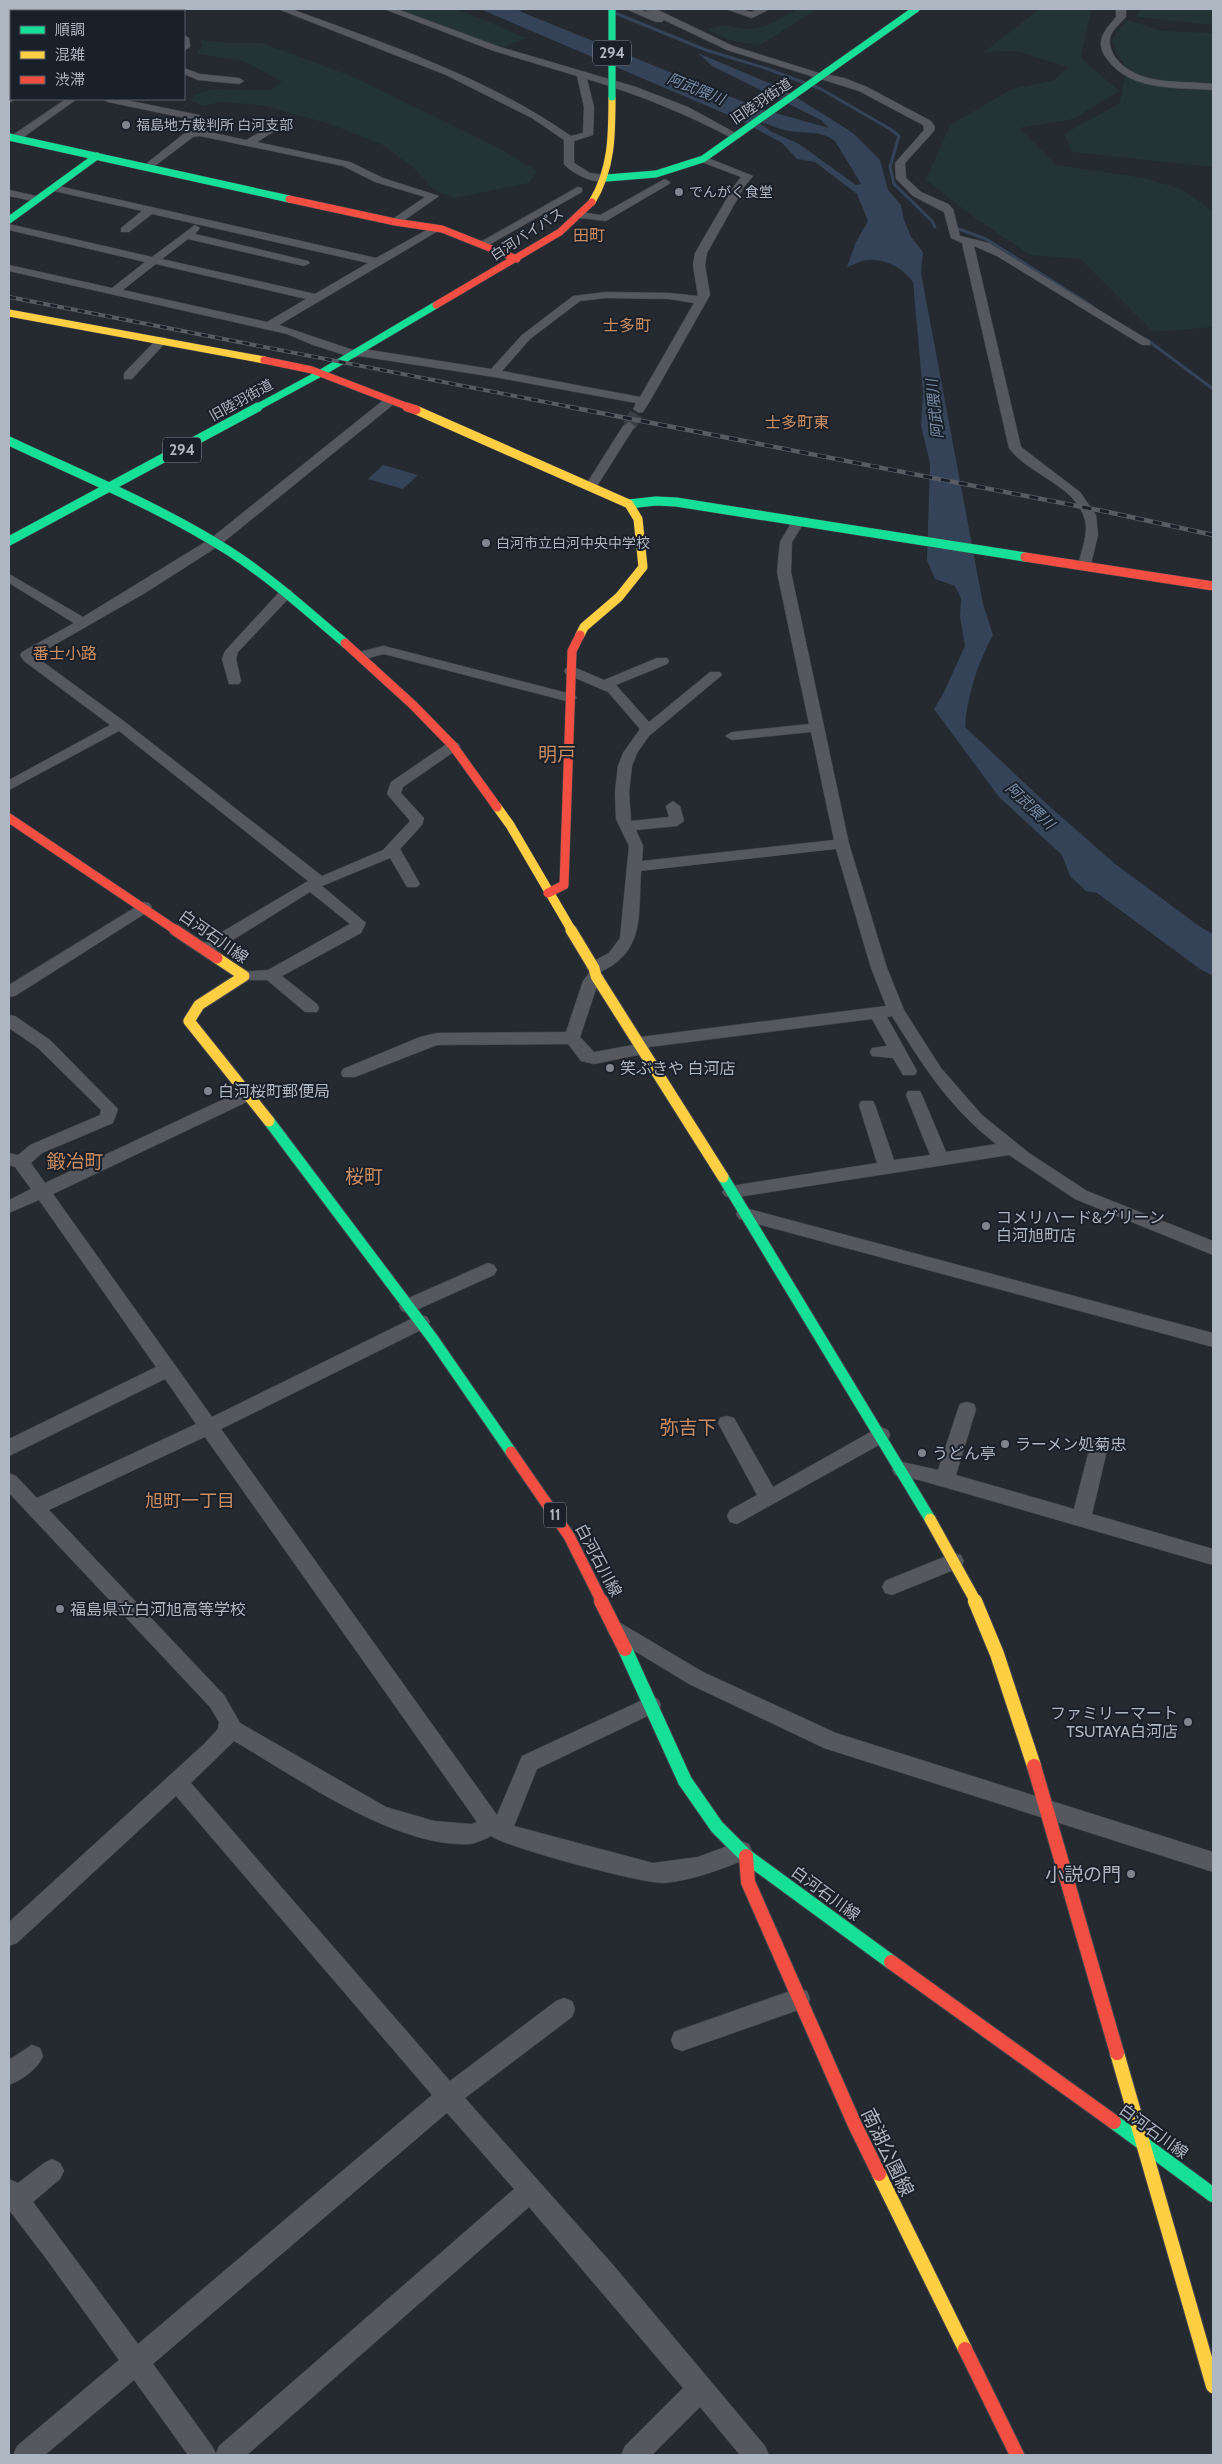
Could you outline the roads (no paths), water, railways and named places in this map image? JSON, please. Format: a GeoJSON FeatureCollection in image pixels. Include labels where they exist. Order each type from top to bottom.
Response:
{"type":"FeatureCollection","features":[{"type":"Feature","properties":{"kind":"main road","name":"白河バイパス"},"geometry":{"type":"LineString","coordinates":[[356,353],[517,259],[560,232],[581,215],[607,178],[611,160],[612,9]]}},
{"type":"Feature","properties":{"kind":"main road","name":"旧陸羽街道"},"geometry":{"type":"LineString","coordinates":[[607,178],[654,176],[703,159],[916,9]]}},
{"type":"Feature","properties":{"kind":"main road"},"geometry":{"type":"LineString","coordinates":[[12,138],[395,222],[448,231],[517,259]]}},
{"type":"Feature","properties":{"kind":"main road"},"geometry":{"type":"LineString","coordinates":[[9,220],[97,156]]}},
{"type":"Feature","properties":{"kind":"main road"},"geometry":{"type":"LineString","coordinates":[[11,315],[281,362],[321,373],[591,486],[629,504],[656,501],[676,502],[1213,586]]}},
{"type":"Feature","properties":{"kind":"main road","name":"旧陸羽街道"},"geometry":{"type":"LineString","coordinates":[[9,541],[356,353]]}},
{"type":"Feature","properties":{"kind":"main road"},"geometry":{"type":"LineString","coordinates":[[9,441],[165,515],[215,542],[286,593],[414,705],[453,746],[510,825],[595,972],[881,1435],[971,1591],[997,1654],[1023,1728],[1140,2140],[1213,2386]]}},
{"type":"Feature","properties":{"kind":"main road"},"geometry":{"type":"LineString","coordinates":[[548,893],[564,885],[572,651],[584,627],[619,597],[642,567],[638,519],[629,504]]}},
{"type":"Feature","properties":{"kind":"main road","name":"白河石川線"},"geometry":{"type":"LineString","coordinates":[[9,818],[244,976],[199,1005],[189,1021],[296,1155],[420,1322],[569,1536],[616,1630],[685,1780],[717,1828],[743,1854],[982,2029],[1140,2140],[1213,2195]]}},
{"type":"Feature","properties":{"kind":"main road","name":"南湖公園線"},"geometry":{"type":"LineString","coordinates":[[743,1854],[748,1882],[855,2125],[1018,2455]]}},
{"type":"Feature","properties":{"kind":"street"},"geometry":{"type":"LineString","coordinates":[[283,9],[441,70],[536,116],[569,139],[588,135],[589,106],[581,73]]}},
{"type":"Feature","properties":{"kind":"street"},"geometry":{"type":"LineString","coordinates":[[389,9],[497,50],[632,89],[684,110],[737,135]]}},
{"type":"Feature","properties":{"kind":"street"},"geometry":{"type":"LineString","coordinates":[[631,9],[682,29],[696,30]]}},
{"type":"Feature","properties":{"kind":"street"},"geometry":{"type":"LineString","coordinates":[[650,9],[730,48],[820,78],[840,80],[863,89],[930,127],[900,163],[901,179],[917,194],[944,206],[949,211],[952,232],[956,238],[993,250],[1146,343]]}},
{"type":"Feature","properties":{"kind":"street"},"geometry":{"type":"LineString","coordinates":[[674,9],[679,16],[696,25],[696,30]]}},
{"type":"Feature","properties":{"kind":"street"},"geometry":{"type":"LineString","coordinates":[[731,9],[752,15],[765,9]]}},
{"type":"Feature","properties":{"kind":"street"},"geometry":{"type":"LineString","coordinates":[[1121,9],[1121,17],[1106,34],[1104,42],[1107,53],[1115,67],[1136,79],[1148,82],[1213,87]]}},
{"type":"Feature","properties":{"kind":"street"},"geometry":{"type":"LineString","coordinates":[[185,71],[198,77],[239,81]]}},
{"type":"Feature","properties":{"kind":"street"},"geometry":{"type":"LineString","coordinates":[[113,100],[199,118]]}},
{"type":"Feature","properties":{"kind":"street"},"geometry":{"type":"LineString","coordinates":[[12,138],[69,101]]}},
{"type":"Feature","properties":{"kind":"street"},"geometry":{"type":"LineString","coordinates":[[248,143],[269,130]]}},
{"type":"Feature","properties":{"kind":"street"},"geometry":{"type":"LineString","coordinates":[[147,167],[190,134],[200,133],[346,164],[379,180],[434,196],[395,222]]}},
{"type":"Feature","properties":{"kind":"street"},"geometry":{"type":"LineString","coordinates":[[569,139],[569,164],[581,174],[607,178]]}},
{"type":"Feature","properties":{"kind":"street"},"geometry":{"type":"LineString","coordinates":[[304,155],[316,147]]}},
{"type":"Feature","properties":{"kind":"street"},"geometry":{"type":"LineString","coordinates":[[9,268],[291,331],[317,344],[356,353],[494,373],[642,405],[704,295],[699,265],[701,252],[739,186],[748,176],[703,159]]}},
{"type":"Feature","properties":{"kind":"street"},"geometry":{"type":"LineString","coordinates":[[581,215],[602,219],[665,182]]}},
{"type":"Feature","properties":{"kind":"street"},"geometry":{"type":"LineString","coordinates":[[54,188],[378,262]]}},
{"type":"Feature","properties":{"kind":"street"},"geometry":{"type":"LineString","coordinates":[[482,244],[578,190]]}},
{"type":"Feature","properties":{"kind":"street"},"geometry":{"type":"LineString","coordinates":[[9,193],[37,199]]}},
{"type":"Feature","properties":{"kind":"street"},"geometry":{"type":"LineString","coordinates":[[125,230],[150,210]]}},
{"type":"Feature","properties":{"kind":"street"},"geometry":{"type":"LineString","coordinates":[[115,292],[203,222]]}},
{"type":"Feature","properties":{"kind":"street"},"geometry":{"type":"LineString","coordinates":[[9,227],[316,298]]}},
{"type":"Feature","properties":{"kind":"street"},"geometry":{"type":"LineString","coordinates":[[270,326],[434,229]]}},
{"type":"Feature","properties":{"kind":"street"},"geometry":{"type":"LineString","coordinates":[[186,235],[304,263]]}},
{"type":"Feature","properties":{"kind":"street"},"geometry":{"type":"LineString","coordinates":[[967,241],[1010,434],[1015,448],[1022,456],[1074,493],[1089,512],[1092,526],[1085,565]]}},
{"type":"Feature","properties":{"kind":"street"},"geometry":{"type":"LineString","coordinates":[[494,373],[526,337],[577,298],[606,295],[642,295],[701,300]]}},
{"type":"Feature","properties":{"kind":"street"},"geometry":{"type":"LineString","coordinates":[[128,376],[162,340]]}},
{"type":"Feature","properties":{"kind":"street"},"geometry":{"type":"LineString","coordinates":[[244,976],[271,975],[356,929],[358,924],[314,883],[120,725],[27,657],[215,542],[390,401]]}},
{"type":"Feature","properties":{"kind":"street"},"geometry":{"type":"LineString","coordinates":[[591,486],[629,426]]}},
{"type":"Feature","properties":{"kind":"street"},"geometry":{"type":"LineString","coordinates":[[799,521],[786,542],[784,572],[842,844],[879,968],[896,1010],[935,1072],[976,1119],[1013,1148],[1081,1196],[1213,1248]]}},
{"type":"Feature","properties":{"kind":"street"},"geometry":{"type":"LineString","coordinates":[[9,578],[84,623]]}},
{"type":"Feature","properties":{"kind":"street"},"geometry":{"type":"LineString","coordinates":[[234,681],[229,659],[230,654],[286,593]]}},
{"type":"Feature","properties":{"kind":"street"},"geometry":{"type":"LineString","coordinates":[[360,656],[384,650],[570,698]]}},
{"type":"Feature","properties":{"kind":"street"},"geometry":{"type":"LineString","coordinates":[[605,685],[662,661]]}},
{"type":"Feature","properties":{"kind":"street"},"geometry":{"type":"LineString","coordinates":[[571,670],[605,685],[620,696],[648,730]]}},
{"type":"Feature","properties":{"kind":"street"},"geometry":{"type":"LineString","coordinates":[[572,1038],[595,972],[610,962],[622,950],[628,938],[636,846],[623,818],[622,792],[625,766],[630,753],[648,730],[716,675]]}},
{"type":"Feature","properties":{"kind":"street"},"geometry":{"type":"LineString","coordinates":[[9,786],[120,725]]}},
{"type":"Feature","properties":{"kind":"street"},"geometry":{"type":"LineString","coordinates":[[732,736],[817,727]]}},
{"type":"Feature","properties":{"kind":"street"},"geometry":{"type":"LineString","coordinates":[[206,949],[314,883],[324,881],[393,849],[417,818],[394,794],[396,785],[453,746]]}},
{"type":"Feature","properties":{"kind":"street"},"geometry":{"type":"LineString","coordinates":[[627,826],[677,820],[673,806]]}},
{"type":"Feature","properties":{"kind":"street"},"geometry":{"type":"LineString","coordinates":[[633,867],[842,844]]}},
{"type":"Feature","properties":{"kind":"street"},"geometry":{"type":"LineString","coordinates":[[393,849],[412,884]]}},
{"type":"Feature","properties":{"kind":"street"},"geometry":{"type":"LineString","coordinates":[[9,992],[144,908]]}},
{"type":"Feature","properties":{"kind":"street"},"geometry":{"type":"LineString","coordinates":[[271,975],[311,1008]]}},
{"type":"Feature","properties":{"kind":"street"},"geometry":{"type":"LineString","coordinates":[[572,1038],[587,1056],[594,1058],[641,1046],[896,1010]]}},
{"type":"Feature","properties":{"kind":"street"},"geometry":{"type":"LineString","coordinates":[[877,1014],[909,1071]]}},
{"type":"Feature","properties":{"kind":"street"},"geometry":{"type":"LineString","coordinates":[[9,1020],[44,1044],[110,1109],[107,1119],[36,1149],[15,1161],[41,1191],[496,1828],[515,1837],[653,1872],[672,1873],[708,1865],[743,1854]]}},
{"type":"Feature","properties":{"kind":"street"},"geometry":{"type":"LineString","coordinates":[[349,1073],[432,1040],[572,1038]]}},
{"type":"Feature","properties":{"kind":"street"},"geometry":{"type":"LineString","coordinates":[[878,1052],[898,1052]]}},
{"type":"Feature","properties":{"kind":"street"},"geometry":{"type":"LineString","coordinates":[[9,1206],[247,1095]]}},
{"type":"Feature","properties":{"kind":"street"},"geometry":{"type":"LineString","coordinates":[[914,1095],[942,1160]]}},
{"type":"Feature","properties":{"kind":"street"},"geometry":{"type":"LineString","coordinates":[[867,1105],[888,1169]]}},
{"type":"Feature","properties":{"kind":"street"},"geometry":{"type":"LineString","coordinates":[[731,1192],[1013,1148]]}},
{"type":"Feature","properties":{"kind":"street"},"geometry":{"type":"LineString","coordinates":[[745,1214],[1213,1340]]}},
{"type":"Feature","properties":{"kind":"street"},"geometry":{"type":"LineString","coordinates":[[408,1306],[488,1270]]}},
{"type":"Feature","properties":{"kind":"street"},"geometry":{"type":"LineString","coordinates":[[35,1508],[208,1427],[420,1322]]}},
{"type":"Feature","properties":{"kind":"street"},"geometry":{"type":"LineString","coordinates":[[9,1448],[168,1369]]}},
{"type":"Feature","properties":{"kind":"street"},"geometry":{"type":"LineString","coordinates":[[946,1480],[967,1409]]}},
{"type":"Feature","properties":{"kind":"street"},"geometry":{"type":"LineString","coordinates":[[727,1422],[769,1498]]}},
{"type":"Feature","properties":{"kind":"street"},"geometry":{"type":"LineString","coordinates":[[737,1516],[881,1435]]}},
{"type":"Feature","properties":{"kind":"street"},"geometry":{"type":"LineString","coordinates":[[1080,1518],[1098,1446]]}},
{"type":"Feature","properties":{"kind":"street"},"geometry":{"type":"LineString","coordinates":[[902,1470],[946,1480],[1213,1557]]}},
{"type":"Feature","properties":{"kind":"street"},"geometry":{"type":"LineString","coordinates":[[9,1481],[216,1701],[230,1721],[228,1733],[211,1751],[9,1936]]}},
{"type":"Feature","properties":{"kind":"street"},"geometry":{"type":"LineString","coordinates":[[892,1587],[954,1561]]}},
{"type":"Feature","properties":{"kind":"street"},"geometry":{"type":"LineString","coordinates":[[616,1630],[696,1678],[831,1741],[1047,1811],[1213,1862]]}},
{"type":"Feature","properties":{"kind":"street"},"geometry":{"type":"LineString","coordinates":[[229,1727],[381,1815],[434,1831],[471,1834],[496,1828],[529,1763],[651,1705]]}},
{"type":"Feature","properties":{"kind":"street"},"geometry":{"type":"LineString","coordinates":[[177,1782],[530,2190],[756,2455]]}},
{"type":"Feature","properties":{"kind":"street"},"geometry":{"type":"LineString","coordinates":[[682,2040],[799,1999]]}},
{"type":"Feature","properties":{"kind":"street"},"geometry":{"type":"LineString","coordinates":[[26,2455],[448,2097],[564,2009]]}},
{"type":"Feature","properties":{"kind":"street"},"geometry":{"type":"LineString","coordinates":[[9,2074],[32,2056]]}},
{"type":"Feature","properties":{"kind":"street"},"geometry":{"type":"LineString","coordinates":[[52,2171],[13,2196],[203,2455]]}},
{"type":"Feature","properties":{"kind":"street"},"geometry":{"type":"LineString","coordinates":[[228,2455],[530,2190]]}},
{"type":"Feature","properties":{"kind":"street"},"geometry":{"type":"LineString","coordinates":[[634,2455],[700,2389]]}},
{"type":"Feature","properties":{"kind":"water","name":"阿武隈川"},"geometry":{"type":"Polygon","coordinates":[[[480,9],[524,9],[519,11],[761,109],[829,128],[821,120],[712,66],[698,53],[783,89],[853,133],[880,160],[888,190],[901,205],[904,220],[911,237],[923,252],[921,273],[983,604],[993,635],[974,680],[968,703],[965,727],[1048,805],[1114,863],[1199,926],[1213,934],[1213,976],[1200,969],[1097,893],[1086,891],[1070,876],[1062,855],[999,797],[934,709],[965,646],[960,617],[961,598],[955,586],[935,579],[927,560],[930,463],[921,426],[923,393],[913,282],[899,268],[887,262],[865,260],[847,267],[856,242],[868,221],[857,194],[815,162],[797,159],[782,143],[740,120],[480,9]],[[758,122],[772,132],[799,144],[856,185],[861,184],[835,141],[824,135],[789,131],[758,122]]]}},
{"type":"Feature","properties":{"kind":"water"},"geometry":{"type":"Polygon","coordinates":[[[383,465],[418,475],[403,489],[368,479],[383,465]]]}},
{"type":"Feature","properties":{"kind":"waterway"},"geometry":{"type":"LineString","coordinates":[[615,13],[706,50],[765,68],[821,89],[890,129],[899,136],[890,167],[894,184],[932,221],[935,227]]}},
{"type":"Feature","properties":{"kind":"waterway"},"geometry":{"type":"LineString","coordinates":[[959,229],[986,239],[1092,306]]}},
{"type":"Feature","properties":{"kind":"waterway"},"geometry":{"type":"LineString","coordinates":[[1146,339],[1213,389]]}},
{"type":"Feature","properties":{"kind":"tunnel"},"geometry":{"type":"LineString","coordinates":[[629,426],[639,409]]}},
{"type":"Feature","properties":{"kind":"railway"},"geometry":{"type":"LineString","coordinates":[[9,297],[576,408]]}},
{"type":"Feature","properties":{"kind":"railway"},"geometry":{"type":"LineString","coordinates":[[570,407],[1108,512],[1213,535]]}},
{"type":"Feature","properties":{"kind":"place","name":"福島地方裁判所 白河支部"},"geometry":{"type":"Point","coordinates":[126,125]}},
{"type":"Feature","properties":{"kind":"place","name":"でんがく食堂"},"geometry":{"type":"Point","coordinates":[679,192]}},
{"type":"Feature","properties":{"kind":"place","name":"白河市立白河中央中学校"},"geometry":{"type":"Point","coordinates":[486,543]}},
{"type":"Feature","properties":{"kind":"place","name":"笑ぶきや 白河店"},"geometry":{"type":"Point","coordinates":[610,1068]}},
{"type":"Feature","properties":{"kind":"place","name":"白河桜町郵便局"},"geometry":{"type":"Point","coordinates":[208,1091]}},
{"type":"Feature","properties":{"kind":"place","name":"コメリハード&グリーン 白河旭町店"},"geometry":{"type":"Point","coordinates":[986,1226]}},
{"type":"Feature","properties":{"kind":"place","name":"ラーメン処菊忠"},"geometry":{"type":"Point","coordinates":[1005,1444]}},
{"type":"Feature","properties":{"kind":"place","name":"うどん亭"},"geometry":{"type":"Point","coordinates":[922,1453]}},
{"type":"Feature","properties":{"kind":"place","name":"福島県立白河旭高等学校"},"geometry":{"type":"Point","coordinates":[60,1609]}},
{"type":"Feature","properties":{"kind":"place","name":"ファミリーマート TSUTAYA白河店"},"geometry":{"type":"Point","coordinates":[1188,1722]}},
{"type":"Feature","properties":{"kind":"place","name":"小説の門"},"geometry":{"type":"Point","coordinates":[1131,1874]}},
{"type":"Feature","properties":{"kind":"district","name":"田町"},"geometry":{"type":"Point","coordinates":[589,235]}},
{"type":"Feature","properties":{"kind":"district","name":"士多町"},"geometry":{"type":"Point","coordinates":[627,325]}},
{"type":"Feature","properties":{"kind":"district","name":"士多町東"},"geometry":{"type":"Point","coordinates":[797,422]}},
{"type":"Feature","properties":{"kind":"district","name":"番士小路"},"geometry":{"type":"Point","coordinates":[65,653]}},
{"type":"Feature","properties":{"kind":"district","name":"明戸"},"geometry":{"type":"Point","coordinates":[557,754]}},
{"type":"Feature","properties":{"kind":"district","name":"鍛冶町"},"geometry":{"type":"Point","coordinates":[75,1161]}},
{"type":"Feature","properties":{"kind":"district","name":"桜町"},"geometry":{"type":"Point","coordinates":[364,1176]}},
{"type":"Feature","properties":{"kind":"district","name":"弥吉下"},"geometry":{"type":"Point","coordinates":[688,1427]}},
{"type":"Feature","properties":{"kind":"district","name":"旭町一丁目"},"geometry":{"type":"Point","coordinates":[190,1501]}}]}
